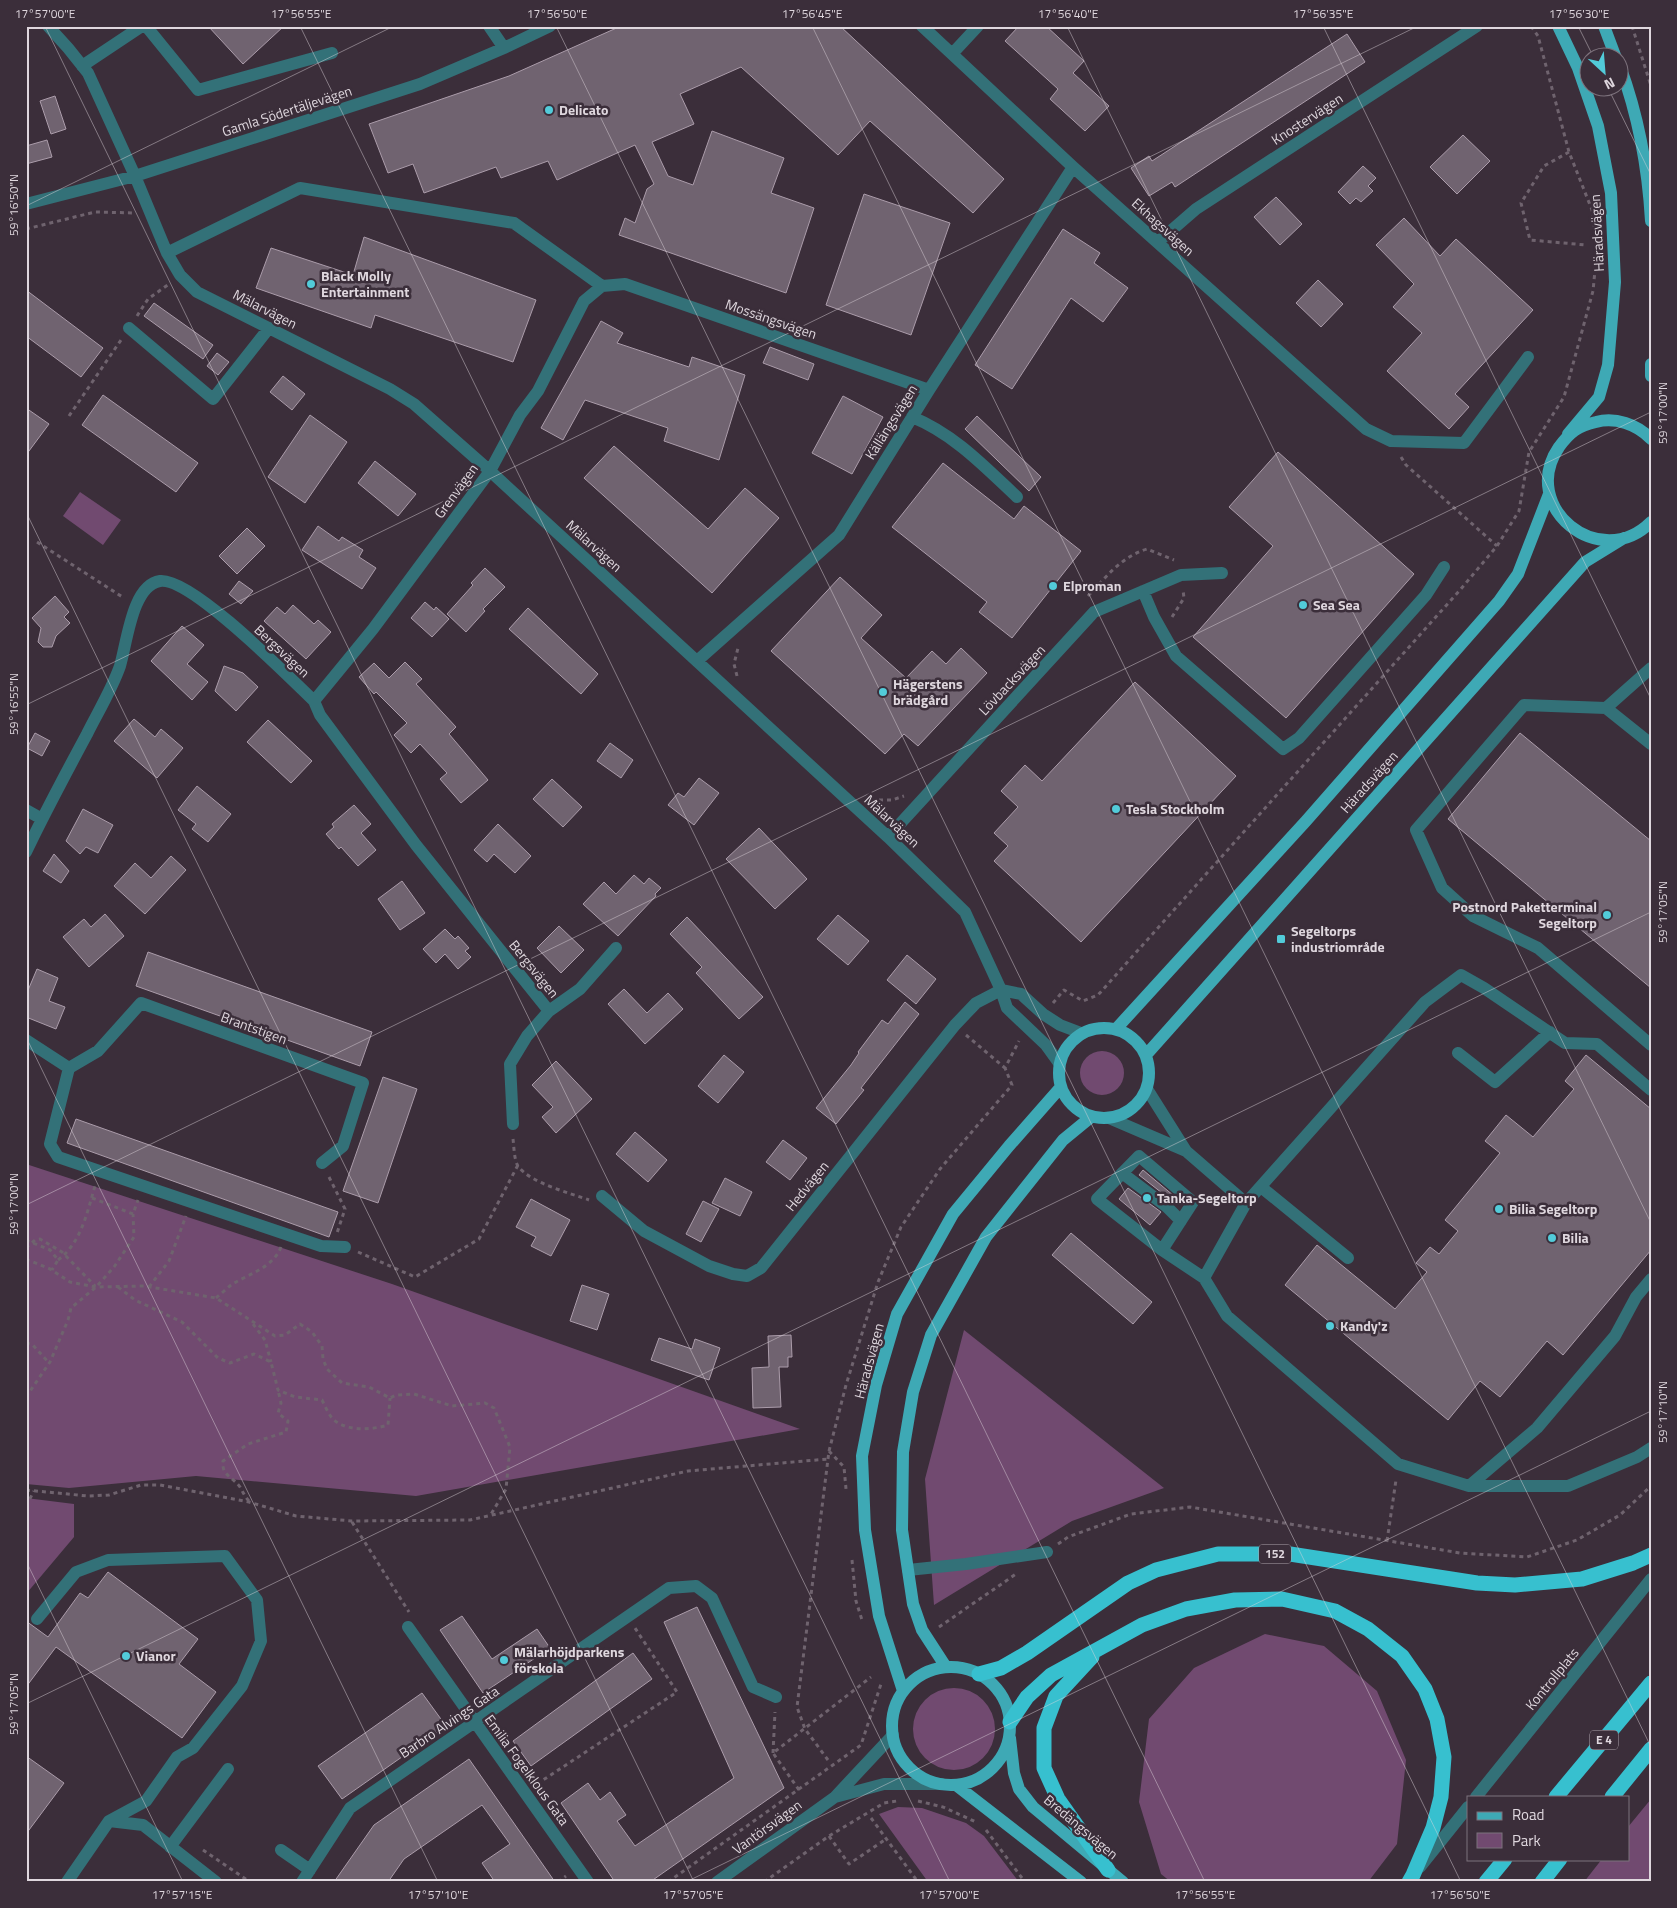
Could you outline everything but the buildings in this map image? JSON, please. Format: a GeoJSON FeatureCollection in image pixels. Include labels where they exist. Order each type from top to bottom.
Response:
{"type":"FeatureCollection","features":[{"type":"Feature","properties":{"kind":"highway","name":"152"},"geometry":{"type":"LineString","coordinates":[[979,1674],[1001,1668],[1027,1653],[1128,1583],[1156,1570],[1218,1554],[1290,1554],[1477,1583],[1515,1585],[1582,1580],[1633,1563],[1651,1554]]}},
{"type":"Feature","properties":{"kind":"highway"},"geometry":{"type":"LineString","coordinates":[[1010,1729],[1027,1697],[1051,1675],[1142,1625],[1186,1609],[1235,1600],[1282,1600],[1334,1610],[1368,1629],[1402,1656],[1425,1689],[1437,1719],[1444,1757],[1441,1797],[1433,1828],[1411,1879]]}},
{"type":"Feature","properties":{"kind":"highway"},"geometry":{"type":"LineString","coordinates":[[1103,1645],[1056,1696],[1044,1728],[1044,1768],[1058,1800],[1108,1870]]}},
{"type":"Feature","properties":{"kind":"highway","name":"E 4"},"geometry":{"type":"LineString","coordinates":[[1557,1796],[1651,1683]]}},
{"type":"Feature","properties":{"kind":"highway"},"geometry":{"type":"LineString","coordinates":[[1613,1796],[1651,1749]]}},
{"type":"Feature","properties":{"kind":"highway"},"geometry":{"type":"LineString","coordinates":[[1486,1882],[1503,1860]]}},
{"type":"Feature","properties":{"kind":"highway"},"geometry":{"type":"LineString","coordinates":[[1542,1882],[1559,1860]]}},
{"type":"Feature","properties":{"kind":"main road","name":"Häradsvägen"},"geometry":{"type":"LineString","coordinates":[[1116,1029],[1306,821],[1499,602],[1518,574],[1549,494],[1548,473],[1554,454],[1599,397],[1608,365],[1615,282],[1611,193],[1598,126],[1578,68],[1558,26]]}},
{"type":"Feature","properties":{"kind":"main road"},"geometry":{"type":"LineString","coordinates":[[1604,26],[1612,48]]}},
{"type":"Feature","properties":{"kind":"main road"},"geometry":{"type":"LineString","coordinates":[[1630,97],[1642,145],[1650,197],[1651,220]]}},
{"type":"Feature","properties":{"kind":"main road"},"geometry":{"type":"LineString","coordinates":[[1651,364],[1651,376]]}},
{"type":"Feature","properties":{"kind":"main road"},"geometry":{"type":"LineString","coordinates":[[1568,434],[1583,424],[1605,420],[1625,422],[1645,433],[1651,439]]}},
{"type":"Feature","properties":{"kind":"main road"},"geometry":{"type":"LineString","coordinates":[[1549,494],[1558,514],[1570,527],[1586,537],[1603,540],[1624,538]]}},
{"type":"Feature","properties":{"kind":"main road","name":"Häradsvägen"},"geometry":{"type":"LineString","coordinates":[[1146,1056],[1585,562],[1648,525]]}},
{"type":"Feature","properties":{"kind":"main road"},"geometry":{"type":"LineString","coordinates":[[1101,1028],[1116,1029],[1136,1041],[1146,1056],[1150,1072],[1147,1089],[1134,1108],[1124,1114],[1109,1118],[1091,1117],[1074,1108],[1060,1088],[1058,1076],[1059,1063],[1071,1042],[1081,1033],[1101,1028]]}},
{"type":"Feature","properties":{"kind":"main road","name":"Häradsvägen"},"geometry":{"type":"LineString","coordinates":[[903,1691],[879,1616],[865,1530],[862,1456],[876,1385],[897,1314],[953,1214],[1060,1088]]}},
{"type":"Feature","properties":{"kind":"main road"},"geometry":{"type":"LineString","coordinates":[[946,1667],[922,1630],[913,1604],[902,1530],[902,1452],[913,1392],[931,1335],[986,1236],[1063,1140],[1091,1117]]}},
{"type":"Feature","properties":{"kind":"main road"},"geometry":{"type":"LineString","coordinates":[[946,1667],[961,1667],[991,1681],[1007,1706],[1010,1729],[1000,1759],[984,1775],[956,1785],[941,1784],[918,1775],[900,1756],[892,1735],[893,1714],[903,1691],[925,1672],[946,1667]]}},
{"type":"Feature","properties":{"kind":"main road","name":"Bredängsvägen"},"geometry":{"type":"LineString","coordinates":[[1010,1729],[1014,1773],[1020,1789],[1032,1807],[1123,1882]]}},
{"type":"Feature","properties":{"kind":"main road"},"geometry":{"type":"LineString","coordinates":[[956,1785],[1081,1882]]}},
{"type":"Feature","properties":{"kind":"street"},"geometry":{"type":"LineString","coordinates":[[82,66],[144,26],[198,90],[332,53]]}},
{"type":"Feature","properties":{"kind":"street"},"geometry":{"type":"LineString","coordinates":[[489,26],[504,48]]}},
{"type":"Feature","properties":{"kind":"street","name":"Gamla Södertäljevägen"},"geometry":{"type":"LineString","coordinates":[[26,204],[136,176],[420,84],[550,26]]}},
{"type":"Feature","properties":{"kind":"street","name":"Ekhagsvägen"},"geometry":{"type":"LineString","coordinates":[[922,26],[1073,167],[1366,429],[1391,440]]}},
{"type":"Feature","properties":{"kind":"street"},"geometry":{"type":"LineString","coordinates":[[952,54],[978,26]]}},
{"type":"Feature","properties":{"kind":"street","name":"Knostervägen"},"geometry":{"type":"LineString","coordinates":[[1158,242],[1196,208],[1477,26]]}},
{"type":"Feature","properties":{"kind":"street","name":"Mälarvägen"},"geometry":{"type":"LineString","coordinates":[[53,28],[82,66],[102,100],[167,252],[180,276],[197,292],[390,389],[414,404],[490,471],[888,837],[965,912],[1008,1008],[1046,1045],[1059,1063]]}},
{"type":"Feature","properties":{"kind":"street","name":"Källängsvägen"},"geometry":{"type":"LineString","coordinates":[[697,661],[839,535],[929,390],[1073,167]]}},
{"type":"Feature","properties":{"kind":"street"},"geometry":{"type":"LineString","coordinates":[[167,252],[300,188],[514,223],[602,286]]}},
{"type":"Feature","properties":{"kind":"street","name":"Mossängsvägen"},"geometry":{"type":"LineString","coordinates":[[602,286],[625,284],[929,390]]}},
{"type":"Feature","properties":{"kind":"street","name":"Grenvägen"},"geometry":{"type":"LineString","coordinates":[[314,701],[373,630],[490,471],[520,416],[538,391],[584,301],[602,286]]}},
{"type":"Feature","properties":{"kind":"street"},"geometry":{"type":"LineString","coordinates":[[129,328],[213,399],[269,328]]}},
{"type":"Feature","properties":{"kind":"street"},"geometry":{"type":"LineString","coordinates":[[1391,440],[1464,443],[1528,357]]}},
{"type":"Feature","properties":{"kind":"street"},"geometry":{"type":"LineString","coordinates":[[912,417],[926,422],[956,441],[1017,497]]}},
{"type":"Feature","properties":{"kind":"street"},"geometry":{"type":"LineString","coordinates":[[1144,591],[1158,623],[1176,656],[1283,749],[1299,738],[1420,602],[1444,567]]}},
{"type":"Feature","properties":{"kind":"street"},"geometry":{"type":"LineString","coordinates":[[1181,575],[1222,573]]}},
{"type":"Feature","properties":{"kind":"street","name":"Lövbacksvägen"},"geometry":{"type":"LineString","coordinates":[[888,837],[1094,612],[1181,575]]}},
{"type":"Feature","properties":{"kind":"street","name":"Bergsvägen"},"geometry":{"type":"LineString","coordinates":[[26,852],[120,667],[135,605],[151,584],[161,581],[175,583],[195,595],[245,636],[314,701],[320,715],[416,845],[549,1011]]}},
{"type":"Feature","properties":{"kind":"street"},"geometry":{"type":"LineString","coordinates":[[1606,708],[1651,668]]}},
{"type":"Feature","properties":{"kind":"street"},"geometry":{"type":"LineString","coordinates":[[1651,744],[1606,708],[1524,704],[1416,830],[1442,888],[1473,916],[1538,948],[1651,1045]]}},
{"type":"Feature","properties":{"kind":"street"},"geometry":{"type":"LineString","coordinates":[[26,810],[42,819]]}},
{"type":"Feature","properties":{"kind":"street","name":"Bergsvägen"},"geometry":{"type":"LineString","coordinates":[[513,1124],[510,1064],[527,1036],[549,1011],[580,989],[616,948]]}},
{"type":"Feature","properties":{"kind":"street"},"geometry":{"type":"LineString","coordinates":[[1204,1278],[1246,1203],[1425,1002],[1461,975],[1484,988],[1566,1043],[1597,1044],[1651,1090]]}},
{"type":"Feature","properties":{"kind":"street"},"geometry":{"type":"LineString","coordinates":[[1001,990],[1021,994],[1043,1014],[1060,1025],[1081,1033]]}},
{"type":"Feature","properties":{"kind":"street","name":"Hedvägen"},"geometry":{"type":"LineString","coordinates":[[602,1196],[644,1231],[709,1266],[733,1274],[747,1276],[761,1268],[955,1025],[976,1003],[1001,990]]}},
{"type":"Feature","properties":{"kind":"street","name":"Brantstigen"},"geometry":{"type":"LineString","coordinates":[[69,1068],[98,1051],[140,1003],[363,1083],[342,1146],[322,1162]]}},
{"type":"Feature","properties":{"kind":"street"},"geometry":{"type":"LineString","coordinates":[[1458,1053],[1495,1082],[1550,1032]]}},
{"type":"Feature","properties":{"kind":"street"},"geometry":{"type":"LineString","coordinates":[[26,1040],[69,1068],[50,1144],[58,1157],[322,1246],[339,1247]]}},
{"type":"Feature","properties":{"kind":"street"},"geometry":{"type":"LineString","coordinates":[[1147,1089],[1186,1151],[1246,1203]]}},
{"type":"Feature","properties":{"kind":"street"},"geometry":{"type":"LineString","coordinates":[[1109,1118],[1186,1151]]}},
{"type":"Feature","properties":{"kind":"street"},"geometry":{"type":"LineString","coordinates":[[1162,1250],[1193,1202],[1139,1156],[1097,1199],[1162,1250],[1204,1278],[1227,1316],[1398,1464],[1469,1486],[1568,1486],[1637,1457],[1651,1448]]}},
{"type":"Feature","properties":{"kind":"street"},"geometry":{"type":"LineString","coordinates":[[1122,1173],[1181,1221]]}},
{"type":"Feature","properties":{"kind":"street"},"geometry":{"type":"LineString","coordinates":[[1261,1186],[1348,1258]]}},
{"type":"Feature","properties":{"kind":"street"},"geometry":{"type":"LineString","coordinates":[[1469,1486],[1536,1428],[1615,1336],[1636,1297],[1651,1279]]}},
{"type":"Feature","properties":{"kind":"street"},"geometry":{"type":"LineString","coordinates":[[908,1570],[1047,1552]]}},
{"type":"Feature","properties":{"kind":"street"},"geometry":{"type":"LineString","coordinates":[[37,1619],[76,1572],[108,1560],[225,1556],[257,1600],[261,1642],[242,1686],[193,1748],[177,1757],[146,1801],[109,1821],[67,1882]]}},
{"type":"Feature","properties":{"kind":"street","name":"Kontrollplats"},"geometry":{"type":"LineString","coordinates":[[1477,1796],[1651,1580]]}},
{"type":"Feature","properties":{"kind":"street","name":"Barbro Alvings Gata"},"geometry":{"type":"LineString","coordinates":[[302,1882],[350,1808],[669,1588],[696,1586],[712,1598],[753,1687],[776,1697]]}},
{"type":"Feature","properties":{"kind":"street","name":"Emilia Fogelklous Gata"},"geometry":{"type":"LineString","coordinates":[[408,1627],[588,1882]]}},
{"type":"Feature","properties":{"kind":"street","name":"Vantörsvägen"},"geometry":{"type":"LineString","coordinates":[[717,1882],[835,1797],[892,1735]]}},
{"type":"Feature","properties":{"kind":"street"},"geometry":{"type":"LineString","coordinates":[[170,1847],[228,1769]]}},
{"type":"Feature","properties":{"kind":"street","name":"Vantörsvägen"},"geometry":{"type":"LineString","coordinates":[[835,1797],[884,1784],[941,1784]]}},
{"type":"Feature","properties":{"kind":"street"},"geometry":{"type":"LineString","coordinates":[[1411,1879],[1467,1808]]}},
{"type":"Feature","properties":{"kind":"street"},"geometry":{"type":"LineString","coordinates":[[109,1821],[143,1825],[216,1882]]}},
{"type":"Feature","properties":{"kind":"street"},"geometry":{"type":"LineString","coordinates":[[281,1850],[310,1870]]}},
{"type":"Feature","properties":{"kind":"path"},"geometry":{"type":"LineString","coordinates":[[1531,26],[1538,36],[1569,152],[1592,210],[1595,233]]}},
{"type":"Feature","properties":{"kind":"path"},"geometry":{"type":"LineString","coordinates":[[1632,26],[1651,86]]}},
{"type":"Feature","properties":{"kind":"path"},"geometry":{"type":"LineString","coordinates":[[1569,152],[1544,166],[1521,203],[1530,240],[1586,245]]}},
{"type":"Feature","properties":{"kind":"path"},"geometry":{"type":"LineString","coordinates":[[26,229],[95,212],[151,213]]}},
{"type":"Feature","properties":{"kind":"path"},"geometry":{"type":"LineString","coordinates":[[1043,1014],[1064,990],[1084,1001],[1098,995],[1460,590],[1497,546],[1519,511],[1529,452],[1564,398],[1593,291],[1597,258]]}},
{"type":"Feature","properties":{"kind":"path"},"geometry":{"type":"LineString","coordinates":[[69,416],[148,300],[180,276]]}},
{"type":"Feature","properties":{"kind":"path"},"geometry":{"type":"LineString","coordinates":[[1391,440],[1406,464],[1497,546]]}},
{"type":"Feature","properties":{"kind":"path"},"geometry":{"type":"LineString","coordinates":[[36,542],[135,605]]}},
{"type":"Feature","properties":{"kind":"path"},"geometry":{"type":"LineString","coordinates":[[1085,599],[1122,561],[1133,553],[1147,549],[1174,561],[1181,575],[1184,598],[1177,611],[1168,620],[1158,623]]}},
{"type":"Feature","properties":{"kind":"path"},"geometry":{"type":"LineString","coordinates":[[739,680],[734,664],[737,649],[742,641]]}},
{"type":"Feature","properties":{"kind":"path"},"geometry":{"type":"LineString","coordinates":[[866,800],[892,800],[906,795]]}},
{"type":"Feature","properties":{"kind":"path"},"geometry":{"type":"LineString","coordinates":[[828,1760],[805,1729],[798,1707],[829,1451],[846,1385],[878,1282],[901,1227],[940,1170],[1012,1085],[1006,1068],[955,1025]]}},
{"type":"Feature","properties":{"kind":"path"},"geometry":{"type":"LineString","coordinates":[[1006,1068],[1021,1038],[1029,1030]]}},
{"type":"Feature","properties":{"kind":"path"},"geometry":{"type":"LineString","coordinates":[[322,1162],[345,1210],[339,1247],[415,1276],[479,1239],[518,1165],[513,1124]]}},
{"type":"Feature","properties":{"kind":"path"},"geometry":{"type":"LineString","coordinates":[[518,1165],[538,1181],[594,1202],[602,1196]]}},
{"type":"Feature","properties":{"kind":"path"},"geometry":{"type":"LineString","coordinates":[[52,1270],[78,1237],[92,1198],[99,1171]]}},
{"type":"Feature","properties":{"kind":"path"},"geometry":{"type":"LineString","coordinates":[[26,1397],[49,1363],[68,1320],[71,1308],[96,1287],[114,1266],[134,1237],[133,1214],[144,1186]]}},
{"type":"Feature","properties":{"kind":"path"},"geometry":{"type":"LineString","coordinates":[[92,1198],[133,1214]]}},
{"type":"Feature","properties":{"kind":"path"},"geometry":{"type":"LineString","coordinates":[[148,1287],[170,1261],[191,1202]]}},
{"type":"Feature","properties":{"kind":"path"},"geometry":{"type":"LineString","coordinates":[[216,1298],[232,1285],[261,1269],[279,1254],[286,1234]]}},
{"type":"Feature","properties":{"kind":"path"},"geometry":{"type":"LineString","coordinates":[[26,1248],[40,1239],[65,1255],[96,1287]]}},
{"type":"Feature","properties":{"kind":"path"},"geometry":{"type":"LineString","coordinates":[[26,1240],[50,1250],[58,1260]]}},
{"type":"Feature","properties":{"kind":"path"},"geometry":{"type":"LineString","coordinates":[[26,1259],[52,1270],[70,1282],[96,1287],[148,1287],[216,1298],[274,1336],[285,1335],[300,1324],[312,1332],[322,1346],[323,1359],[327,1369],[342,1382],[369,1387],[390,1398]]}},
{"type":"Feature","properties":{"kind":"path"},"geometry":{"type":"LineString","coordinates":[[117,1287],[135,1300],[182,1322],[218,1358],[230,1363],[254,1354],[271,1362]]}},
{"type":"Feature","properties":{"kind":"path"},"geometry":{"type":"LineString","coordinates":[[249,1502],[239,1486],[226,1476],[222,1460],[248,1444],[286,1432],[288,1421],[278,1414],[281,1402],[265,1340],[251,1322]]}},
{"type":"Feature","properties":{"kind":"path"},"geometry":{"type":"LineString","coordinates":[[26,1343],[32,1344],[49,1363]]}},
{"type":"Feature","properties":{"kind":"path"},"geometry":{"type":"LineString","coordinates":[[278,1390],[295,1397],[322,1400],[332,1418],[344,1426],[374,1430],[388,1425],[390,1398]]}},
{"type":"Feature","properties":{"kind":"path"},"geometry":{"type":"LineString","coordinates":[[390,1398],[396,1395],[414,1394],[452,1406],[485,1403],[494,1408],[510,1446],[506,1489],[490,1516]]}},
{"type":"Feature","properties":{"kind":"path"},"geometry":{"type":"LineString","coordinates":[[829,1451],[844,1466],[846,1495]]}},
{"type":"Feature","properties":{"kind":"path"},"geometry":{"type":"LineString","coordinates":[[26,1490],[88,1496],[109,1495],[141,1485],[160,1485],[249,1502],[296,1516],[352,1521],[470,1520],[688,1471],[828,1459]]}},
{"type":"Feature","properties":{"kind":"path"},"geometry":{"type":"LineString","coordinates":[[1386,1541],[1398,1464]]}},
{"type":"Feature","properties":{"kind":"path"},"geometry":{"type":"LineString","coordinates":[[26,1506],[34,1491]]}},
{"type":"Feature","properties":{"kind":"path"},"geometry":{"type":"LineString","coordinates":[[352,1521],[411,1615],[408,1627]]}},
{"type":"Feature","properties":{"kind":"path"},"geometry":{"type":"LineString","coordinates":[[851,1553],[856,1601],[864,1628]]}},
{"type":"Feature","properties":{"kind":"path"},"geometry":{"type":"LineString","coordinates":[[525,1792],[677,1692],[628,1618]]}},
{"type":"Feature","properties":{"kind":"path"},"geometry":{"type":"LineString","coordinates":[[668,1882],[861,1744],[882,1682],[879,1673]]}},
{"type":"Feature","properties":{"kind":"path"},"geometry":{"type":"LineString","coordinates":[[773,1753],[870,1677]]}},
{"type":"Feature","properties":{"kind":"path"},"geometry":{"type":"LineString","coordinates":[[776,1697],[773,1753],[798,1790]]}},
{"type":"Feature","properties":{"kind":"path"},"geometry":{"type":"LineString","coordinates":[[911,1800],[943,1807],[982,1825],[1025,1882]]}},
{"type":"Feature","properties":{"kind":"path"},"geometry":{"type":"LineString","coordinates":[[764,1882],[829,1836],[884,1803],[902,1801]]}},
{"type":"Feature","properties":{"kind":"path"},"geometry":{"type":"LineString","coordinates":[[871,1818],[918,1882]]}},
{"type":"Feature","properties":{"kind":"path"},"geometry":{"type":"LineString","coordinates":[[180,1834],[250,1882]]}},
{"type":"Feature","properties":{"kind":"path"},"geometry":{"type":"LineString","coordinates":[[829,1836],[849,1864],[886,1838]]}},
{"type":"Feature","properties":{"kind":"green space"},"geometry":{"type":"Polygon","coordinates":[[[80,492],[121,520],[103,545],[63,516],[80,492]]]}},
{"type":"Feature","properties":{"kind":"green space"},"geometry":{"type":"Polygon","coordinates":[[[1102,1051],[1114,1055],[1120,1061],[1124,1073],[1120,1085],[1114,1091],[1102,1095],[1090,1091],[1084,1085],[1080,1073],[1084,1061],[1090,1055],[1102,1051]]]}},
{"type":"Feature","properties":{"kind":"green space"},"geometry":{"type":"Polygon","coordinates":[[[26,1164],[392,1284],[800,1429],[416,1496],[196,1476],[69,1488],[26,1484],[26,1164]]]}},
{"type":"Feature","properties":{"kind":"green space"},"geometry":{"type":"Polygon","coordinates":[[[964,1330],[1164,1488],[1072,1521],[934,1605],[925,1479],[964,1330]]]}},
{"type":"Feature","properties":{"kind":"green space"},"geometry":{"type":"Polygon","coordinates":[[[26,1498],[74,1504],[74,1537],[26,1594],[26,1498]]]}},
{"type":"Feature","properties":{"kind":"green space"},"geometry":{"type":"Polygon","coordinates":[[[1265,1634],[1324,1646],[1377,1691],[1406,1760],[1397,1844],[1368,1882],[1171,1882],[1161,1874],[1139,1802],[1149,1719],[1194,1668],[1265,1634]]]}},
{"type":"Feature","properties":{"kind":"green space"},"geometry":{"type":"Polygon","coordinates":[[[954,1688],[970,1691],[983,1700],[992,1713],[995,1729],[992,1745],[983,1758],[970,1767],[954,1770],[938,1767],[925,1758],[916,1745],[913,1729],[916,1713],[925,1700],[938,1691],[954,1688]]]}},
{"type":"Feature","properties":{"kind":"green space"},"geometry":{"type":"Polygon","coordinates":[[[1651,1799],[1651,1882],[1584,1882],[1601,1860],[1630,1860],[1630,1825],[1651,1799]]]}},
{"type":"Feature","properties":{"kind":"green space"},"geometry":{"type":"Polygon","coordinates":[[[898,1807],[922,1808],[966,1823],[984,1836],[1019,1882],[928,1882],[879,1814],[898,1807]]]}},
{"type":"Feature","properties":{"kind":"place","name":"Delicato"},"geometry":{"type":"Point","coordinates":[549,110]}},
{"type":"Feature","properties":{"kind":"place","name":"Black Molly Entertainment"},"geometry":{"type":"Point","coordinates":[311,284]}},
{"type":"Feature","properties":{"kind":"place","name":"Elproman"},"geometry":{"type":"Point","coordinates":[1053,586]}},
{"type":"Feature","properties":{"kind":"place","name":"Sea Sea"},"geometry":{"type":"Point","coordinates":[1303,605]}},
{"type":"Feature","properties":{"kind":"place","name":"Hägerstens brädgård"},"geometry":{"type":"Point","coordinates":[883,692]}},
{"type":"Feature","properties":{"kind":"place","name":"Tesla Stockholm"},"geometry":{"type":"Point","coordinates":[1116,809]}},
{"type":"Feature","properties":{"kind":"place","name":"Postnord Paketterminal Segeltorp"},"geometry":{"type":"Point","coordinates":[1607,915]}},
{"type":"Feature","properties":{"kind":"place","name":"Segeltorps industriområde"},"geometry":{"type":"Point","coordinates":[1281,939]}},
{"type":"Feature","properties":{"kind":"place","name":"Tanka-Segeltorp"},"geometry":{"type":"Point","coordinates":[1147,1198]}},
{"type":"Feature","properties":{"kind":"place","name":"Bilia Segeltorp"},"geometry":{"type":"Point","coordinates":[1499,1209]}},
{"type":"Feature","properties":{"kind":"place","name":"Bilia"},"geometry":{"type":"Point","coordinates":[1552,1238]}},
{"type":"Feature","properties":{"kind":"place","name":"Kandy'z"},"geometry":{"type":"Point","coordinates":[1330,1326]}},
{"type":"Feature","properties":{"kind":"place","name":"Vianor"},"geometry":{"type":"Point","coordinates":[126,1656]}},
{"type":"Feature","properties":{"kind":"place","name":"Mälarhöjdparkens förskola"},"geometry":{"type":"Point","coordinates":[504,1660]}}]}
